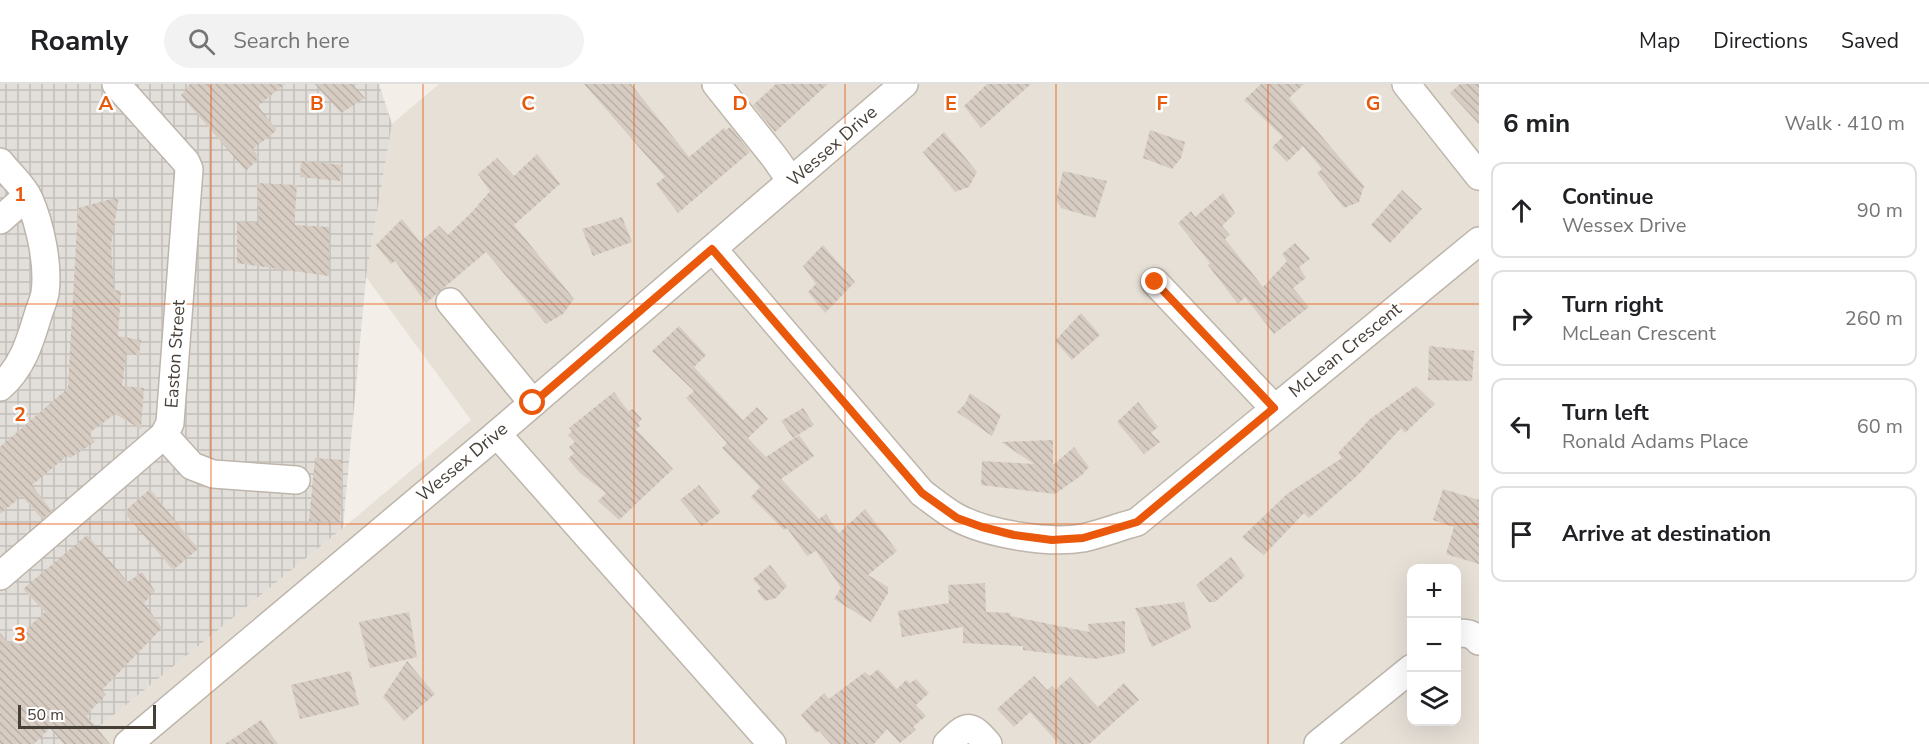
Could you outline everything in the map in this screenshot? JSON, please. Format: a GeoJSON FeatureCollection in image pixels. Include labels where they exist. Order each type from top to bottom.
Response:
{"type":"FeatureCollection","features":[{"type":"Feature","properties":{"kind":"street","name":"Easton Street"},"geometry":{"type":"LineString","coordinates":[[0,576],[164,435],[170,423],[189,169],[186,162],[116,84]]}},
{"type":"Feature","properties":{"kind":"street"},"geometry":{"type":"LineString","coordinates":[[716,84],[775,158],[790,181]]}},
{"type":"Feature","properties":{"kind":"street","name":"Wessex Drive"},"geometry":{"type":"LineString","coordinates":[[128,744],[533,403],[904,84]]}},
{"type":"Feature","properties":{"kind":"street"},"geometry":{"type":"LineString","coordinates":[[1406,84],[1479,176]]}},
{"type":"Feature","properties":{"kind":"street"},"geometry":{"type":"LineString","coordinates":[[0,162],[27,195],[38,222],[44,253],[45,293],[30,340],[17,369],[11,378],[0,387]]}},
{"type":"Feature","properties":{"kind":"street"},"geometry":{"type":"LineString","coordinates":[[0,220],[27,195]]}},
{"type":"Feature","properties":{"kind":"street","name":"McLean Crescent"},"geometry":{"type":"LineString","coordinates":[[712,249],[922,493],[957,518],[1014,535],[1052,540],[1083,538],[1137,522],[1479,241]]}},
{"type":"Feature","properties":{"kind":"street"},"geometry":{"type":"LineString","coordinates":[[1155,282],[1274,408]]}},
{"type":"Feature","properties":{"kind":"street"},"geometry":{"type":"LineString","coordinates":[[450,302],[533,403]]}},
{"type":"Feature","properties":{"kind":"street"},"geometry":{"type":"LineString","coordinates":[[496,434],[772,744]]}},
{"type":"Feature","properties":{"kind":"street"},"geometry":{"type":"LineString","coordinates":[[164,435],[192,466],[213,474],[296,480]]}},
{"type":"Feature","properties":{"kind":"street"},"geometry":{"type":"LineString","coordinates":[[1461,633],[1465,633],[1479,641]]}},
{"type":"Feature","properties":{"kind":"street"},"geometry":{"type":"LineString","coordinates":[[1318,744],[1407,672]]}},
{"type":"Feature","properties":{"kind":"street"},"geometry":{"type":"LineString","coordinates":[[947,744],[962,729],[969,728],[975,730],[988,744]]}},
{"type":"Feature","properties":{"kind":"shaded area"},"geometry":{"type":"Polygon","coordinates":[[[0,84],[379,84],[392,124],[366,277],[343,528],[78,744],[0,744],[0,84]]]}},
{"type":"Feature","properties":{"kind":"shaded area"},"geometry":{"type":"Polygon","coordinates":[[[439,84],[1479,84],[1479,744],[78,744],[343,528],[471,420],[366,277],[392,124],[439,84]]]}},
{"type":"Feature","properties":{"kind":"building"},"geometry":{"type":"Polygon","coordinates":[[[190,84],[285,84],[258,106],[277,130],[253,149],[259,158],[246,171],[181,95],[190,84]]]}},
{"type":"Feature","properties":{"kind":"building"},"geometry":{"type":"Polygon","coordinates":[[[315,84],[352,84],[365,98],[341,113],[315,84]]]}},
{"type":"Feature","properties":{"kind":"building"},"geometry":{"type":"Polygon","coordinates":[[[584,84],[631,84],[689,157],[724,128],[726,130],[730,127],[750,152],[678,213],[656,184],[665,177],[584,84]]]}},
{"type":"Feature","properties":{"kind":"building"},"geometry":{"type":"Polygon","coordinates":[[[776,84],[828,84],[775,132],[753,105],[776,84]]]}},
{"type":"Feature","properties":{"kind":"building"},"geometry":{"type":"Polygon","coordinates":[[[987,84],[1031,84],[981,128],[964,106],[987,84]]]}},
{"type":"Feature","properties":{"kind":"building"},"geometry":{"type":"Polygon","coordinates":[[[1261,84],[1304,84],[1289,98],[1364,186],[1359,202],[1344,208],[1317,173],[1322,169],[1303,146],[1287,162],[1272,147],[1283,137],[1244,100],[1261,84]]]}},
{"type":"Feature","properties":{"kind":"building"},"geometry":{"type":"Polygon","coordinates":[[[1460,84],[1479,84],[1479,124],[1450,93],[1460,84]]]}},
{"type":"Feature","properties":{"kind":"building"},"geometry":{"type":"Polygon","coordinates":[[[1150,130],[1185,142],[1181,158],[1172,169],[1143,158],[1150,130]]]}},
{"type":"Feature","properties":{"kind":"building"},"geometry":{"type":"Polygon","coordinates":[[[944,132],[977,172],[969,187],[955,192],[923,152],[944,132]]]}},
{"type":"Feature","properties":{"kind":"building"},"geometry":{"type":"Polygon","coordinates":[[[537,154],[560,184],[514,225],[574,299],[563,314],[546,324],[486,252],[426,303],[395,261],[391,264],[376,245],[402,219],[420,242],[439,226],[448,235],[490,191],[478,174],[497,158],[514,176],[537,154]]]}},
{"type":"Feature","properties":{"kind":"building"},"geometry":{"type":"Polygon","coordinates":[[[301,161],[343,165],[340,181],[300,177],[301,161]]]}},
{"type":"Feature","properties":{"kind":"building"},"geometry":{"type":"Polygon","coordinates":[[[1063,171],[1107,181],[1095,218],[1061,208],[1056,200],[1063,171]]]}},
{"type":"Feature","properties":{"kind":"building"},"geometry":{"type":"Polygon","coordinates":[[[257,183],[297,185],[294,225],[329,227],[329,276],[237,263],[237,222],[259,223],[257,183]]]}},
{"type":"Feature","properties":{"kind":"building"},"geometry":{"type":"Polygon","coordinates":[[[1402,190],[1422,209],[1390,243],[1371,225],[1402,190]]]}},
{"type":"Feature","properties":{"kind":"building"},"geometry":{"type":"Polygon","coordinates":[[[1223,193],[1235,213],[1222,226],[1230,235],[1225,239],[1263,287],[1287,261],[1282,254],[1295,243],[1310,259],[1299,267],[1306,278],[1293,288],[1309,307],[1274,334],[1245,297],[1238,304],[1208,265],[1210,263],[1178,223],[1191,211],[1195,217],[1223,193]]]}},
{"type":"Feature","properties":{"kind":"building"},"geometry":{"type":"Polygon","coordinates":[[[119,197],[111,244],[114,290],[121,291],[118,336],[141,340],[139,355],[126,354],[122,386],[144,388],[141,429],[115,414],[89,433],[95,442],[70,458],[67,456],[32,485],[52,511],[42,519],[22,496],[0,514],[0,447],[68,388],[78,208],[119,197]]]}},
{"type":"Feature","properties":{"kind":"building"},"geometry":{"type":"Polygon","coordinates":[[[622,217],[632,242],[593,256],[582,229],[622,217]]]}},
{"type":"Feature","properties":{"kind":"building"},"geometry":{"type":"Polygon","coordinates":[[[823,245],[855,282],[825,313],[808,292],[816,284],[803,266],[823,245]]]}},
{"type":"Feature","properties":{"kind":"building"},"geometry":{"type":"Polygon","coordinates":[[[1081,313],[1100,335],[1072,360],[1055,341],[1081,313]]]}},
{"type":"Feature","properties":{"kind":"building"},"geometry":{"type":"Polygon","coordinates":[[[679,326],[706,355],[694,367],[743,420],[757,407],[768,419],[748,438],[766,457],[799,435],[814,456],[781,479],[819,519],[826,514],[839,533],[865,509],[897,551],[868,575],[888,587],[888,593],[871,622],[834,599],[841,588],[816,551],[807,556],[787,528],[784,530],[751,497],[760,487],[722,448],[727,443],[686,398],[694,391],[652,351],[679,326]]]}},
{"type":"Feature","properties":{"kind":"building"},"geometry":{"type":"Polygon","coordinates":[[[1429,346],[1474,351],[1472,381],[1428,380],[1429,346]]]}},
{"type":"Feature","properties":{"kind":"building"},"geometry":{"type":"Polygon","coordinates":[[[1416,386],[1435,404],[1405,433],[1401,428],[1358,475],[1309,518],[1304,513],[1264,555],[1242,537],[1287,494],[1342,458],[1338,453],[1370,419],[1416,386]]]}},
{"type":"Feature","properties":{"kind":"building"},"geometry":{"type":"Polygon","coordinates":[[[614,392],[628,411],[633,409],[642,419],[638,423],[640,426],[636,429],[673,469],[619,520],[598,501],[606,493],[580,473],[568,459],[574,453],[569,447],[575,442],[568,435],[572,431],[569,428],[614,392]]]}},
{"type":"Feature","properties":{"kind":"building"},"geometry":{"type":"Polygon","coordinates":[[[970,393],[1001,415],[992,436],[957,412],[965,404],[970,393]]]}},
{"type":"Feature","properties":{"kind":"building"},"geometry":{"type":"Polygon","coordinates":[[[1138,402],[1158,427],[1151,433],[1160,442],[1144,454],[1117,422],[1138,402]]]}},
{"type":"Feature","properties":{"kind":"building"},"geometry":{"type":"Polygon","coordinates":[[[803,408],[814,425],[793,438],[781,421],[803,408]]]}},
{"type":"Feature","properties":{"kind":"building"},"geometry":{"type":"Polygon","coordinates":[[[1053,440],[1053,465],[1074,447],[1089,467],[1082,475],[1055,494],[981,485],[982,461],[1034,464],[1001,442],[1053,440]]]}},
{"type":"Feature","properties":{"kind":"building"},"geometry":{"type":"Polygon","coordinates":[[[315,458],[343,460],[340,522],[309,521],[315,458]]]}},
{"type":"Feature","properties":{"kind":"building"},"geometry":{"type":"Polygon","coordinates":[[[699,485],[721,512],[702,526],[680,500],[699,485]]]}},
{"type":"Feature","properties":{"kind":"building"},"geometry":{"type":"Polygon","coordinates":[[[150,489],[198,549],[173,570],[124,512],[150,489]]]}},
{"type":"Feature","properties":{"kind":"building"},"geometry":{"type":"Polygon","coordinates":[[[1443,489],[1479,500],[1479,564],[1446,554],[1454,527],[1433,520],[1443,489]]]}},
{"type":"Feature","properties":{"kind":"building"},"geometry":{"type":"Polygon","coordinates":[[[87,535],[128,582],[142,572],[155,591],[144,603],[162,628],[102,690],[106,695],[86,715],[110,744],[64,744],[50,728],[34,744],[0,744],[0,633],[10,644],[45,612],[23,589],[87,535]]]}},
{"type":"Feature","properties":{"kind":"building"},"geometry":{"type":"Polygon","coordinates":[[[1231,557],[1245,576],[1215,602],[1209,602],[1196,585],[1231,557]]]}},
{"type":"Feature","properties":{"kind":"building"},"geometry":{"type":"Polygon","coordinates":[[[770,565],[787,586],[776,598],[765,601],[757,591],[761,588],[753,579],[770,565]]]}},
{"type":"Feature","properties":{"kind":"building"},"geometry":{"type":"Polygon","coordinates":[[[985,583],[986,612],[1011,613],[1010,616],[1089,632],[1088,624],[1125,621],[1125,653],[1095,659],[1023,650],[1023,646],[963,643],[963,627],[902,637],[898,611],[949,603],[948,585],[985,583]]]}},
{"type":"Feature","properties":{"kind":"building"},"geometry":{"type":"Polygon","coordinates":[[[1184,602],[1191,628],[1152,647],[1135,608],[1184,602]]]}},
{"type":"Feature","properties":{"kind":"building"},"geometry":{"type":"Polygon","coordinates":[[[409,612],[417,657],[370,668],[359,622],[409,612]]]}},
{"type":"Feature","properties":{"kind":"building"},"geometry":{"type":"Polygon","coordinates":[[[407,661],[435,694],[404,721],[383,697],[407,661]]]}},
{"type":"Feature","properties":{"kind":"building"},"geometry":{"type":"Polygon","coordinates":[[[878,669],[897,689],[906,680],[910,683],[916,679],[929,693],[916,705],[926,716],[913,727],[916,730],[900,743],[887,729],[874,744],[831,744],[819,731],[816,733],[801,715],[824,693],[829,699],[865,672],[870,676],[878,669]]]}},
{"type":"Feature","properties":{"kind":"building"},"geometry":{"type":"Polygon","coordinates":[[[350,671],[359,705],[300,719],[291,685],[350,671]]]}},
{"type":"Feature","properties":{"kind":"building"},"geometry":{"type":"Polygon","coordinates":[[[1034,676],[1047,690],[1052,686],[1055,690],[1070,677],[1098,707],[1124,683],[1139,700],[1089,744],[1059,744],[1030,712],[1014,727],[997,709],[1034,676]]]}},
{"type":"Feature","properties":{"kind":"building"},"geometry":{"type":"Polygon","coordinates":[[[261,720],[278,744],[225,744],[261,720]]]}},
{"type":"Feature","properties":{"kind":"route"},"geometry":{"type":"LineString","coordinates":[[533,403],[712,249],[922,493],[957,518],[982,527],[1014,535],[1052,540],[1083,538],[1137,522],[1274,408],[1155,282]]}}]}
